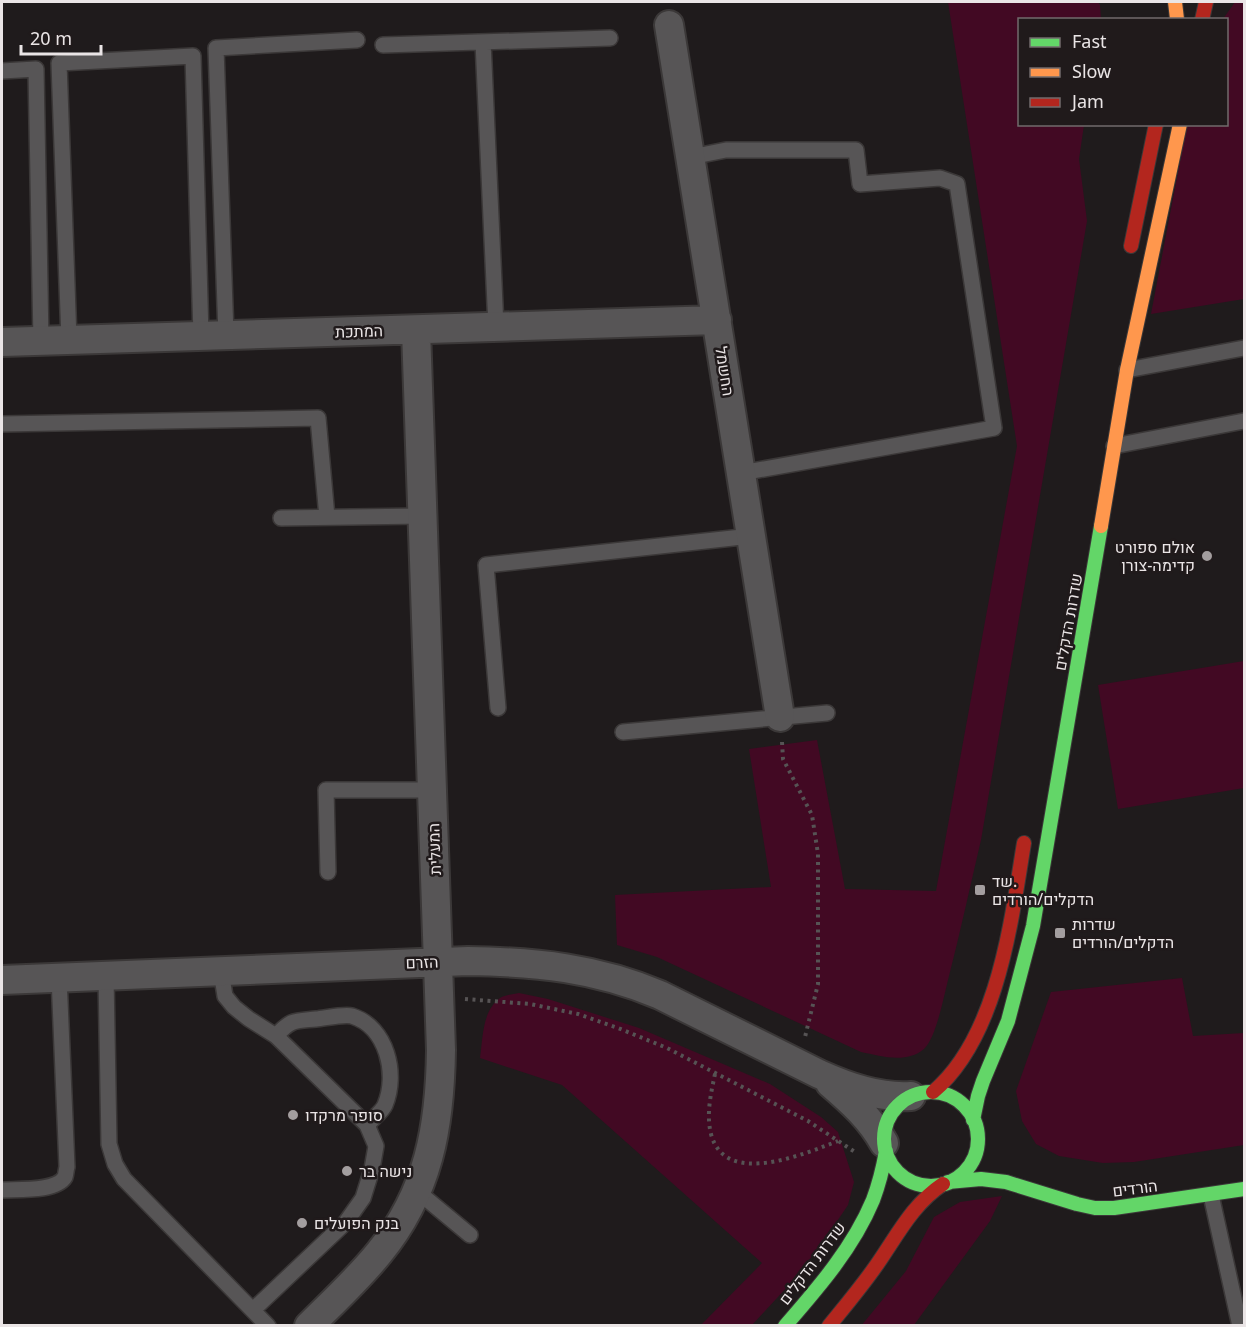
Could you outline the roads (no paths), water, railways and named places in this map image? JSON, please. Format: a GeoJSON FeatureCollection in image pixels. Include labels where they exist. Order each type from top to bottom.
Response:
{"type":"FeatureCollection","features":[{"type":"Feature","properties":{"kind":"street"},"geometry":{"type":"LineString","coordinates":[[1175,2],[1177,18]]}},
{"type":"Feature","properties":{"kind":"street"},"geometry":{"type":"LineString","coordinates":[[1177,18],[1181,2]]}},
{"type":"Feature","properties":{"kind":"street"},"geometry":{"type":"LineString","coordinates":[[1202,18],[1206,2]]}},
{"type":"Feature","properties":{"kind":"street","name":"החשמל"},"geometry":{"type":"LineString","coordinates":[[669,25],[780,717]]}},
{"type":"Feature","properties":{"kind":"street"},"geometry":{"type":"LineString","coordinates":[[1128,262],[1156,126]]}},
{"type":"Feature","properties":{"kind":"street","name":"שדרות הדקלים"},"geometry":{"type":"LineString","coordinates":[[974,1123],[978,1096],[1008,1021],[1033,926],[1127,370],[1180,126]]}},
{"type":"Feature","properties":{"kind":"street","name":"המתכת"},"geometry":{"type":"LineString","coordinates":[[2,342],[717,320]]}},
{"type":"Feature","properties":{"kind":"street","name":"המעלית"},"geometry":{"type":"LineString","coordinates":[[316,1323],[379,1252],[407,1212],[432,1147],[440,1100],[440,997],[416,330]]}},
{"type":"Feature","properties":{"kind":"street"},"geometry":{"type":"LineString","coordinates":[[945,1183],[921,1185],[901,1176],[884,1155],[885,1129],[890,1115],[899,1104],[949,1078],[966,1054],[998,978],[1026,829]]}},
{"type":"Feature","properties":{"kind":"street","name":"הזרם"},"geometry":{"type":"LineString","coordinates":[[2,980],[438,962],[491,961],[578,969],[619,980],[660,995],[809,1069],[863,1090],[891,1096],[922,1094]]}},
{"type":"Feature","properties":{"kind":"street","name":"הזרם"},"geometry":{"type":"LineString","coordinates":[[809,1069],[855,1105],[874,1127],[884,1155]]}},
{"type":"Feature","properties":{"kind":"street"},"geometry":{"type":"LineString","coordinates":[[922,1094],[947,1095],[960,1102],[970,1113],[980,1136],[989,1147]]}},
{"type":"Feature","properties":{"kind":"street"},"geometry":{"type":"LineString","coordinates":[[829,1326],[880,1261],[914,1210],[934,1190],[962,1174],[967,1168],[974,1156],[977,1142],[974,1123]]}},
{"type":"Feature","properties":{"kind":"street","name":"שדרות הדקלים"},"geometry":{"type":"LineString","coordinates":[[785,1326],[852,1242],[874,1198],[884,1155]]}},
{"type":"Feature","properties":{"kind":"street","name":"הורדים"},"geometry":{"type":"LineString","coordinates":[[1010,1170],[1031,1189]]}},
{"type":"Feature","properties":{"kind":"street","name":"הורדים"},"geometry":{"type":"LineString","coordinates":[[945,1183],[973,1179],[1006,1182],[1068,1202],[1105,1208],[1124,1208],[1245,1189]]}},
{"type":"Feature","properties":{"kind":"lane"},"geometry":{"type":"LineString","coordinates":[[383,45],[610,38]]}},
{"type":"Feature","properties":{"kind":"lane"},"geometry":{"type":"LineString","coordinates":[[214,336],[216,48],[357,40]]}},
{"type":"Feature","properties":{"kind":"lane"},"geometry":{"type":"LineString","coordinates":[[483,42],[496,327]]}},
{"type":"Feature","properties":{"kind":"lane"},"geometry":{"type":"LineString","coordinates":[[69,340],[59,63],[193,56],[214,336]]}},
{"type":"Feature","properties":{"kind":"lane"},"geometry":{"type":"LineString","coordinates":[[2,71],[36,69],[41,341]]}},
{"type":"Feature","properties":{"kind":"lane"},"geometry":{"type":"LineString","coordinates":[[691,158],[726,150],[856,150],[860,184],[940,178],[957,184],[994,428],[741,473]]}},
{"type":"Feature","properties":{"kind":"lane"},"geometry":{"type":"LineString","coordinates":[[1127,370],[1245,348]]}},
{"type":"Feature","properties":{"kind":"lane"},"geometry":{"type":"LineString","coordinates":[[2,424],[318,418],[327,517]]}},
{"type":"Feature","properties":{"kind":"lane"},"geometry":{"type":"LineString","coordinates":[[1114,446],[1245,421]]}},
{"type":"Feature","properties":{"kind":"lane"},"geometry":{"type":"LineString","coordinates":[[281,518],[422,516]]}},
{"type":"Feature","properties":{"kind":"lane"},"geometry":{"type":"LineString","coordinates":[[498,708],[486,565],[751,536]]}},
{"type":"Feature","properties":{"kind":"lane"},"geometry":{"type":"LineString","coordinates":[[623,732],[827,712]]}},
{"type":"Feature","properties":{"kind":"lane"},"geometry":{"type":"LineString","coordinates":[[328,872],[326,790],[432,790]]}},
{"type":"Feature","properties":{"kind":"lane"},"geometry":{"type":"LineString","coordinates":[[222,971],[225,996],[234,1008],[276,1036],[367,1125],[376,1146],[363,1198],[346,1222],[253,1310]]}},
{"type":"Feature","properties":{"kind":"lane"},"geometry":{"type":"LineString","coordinates":[[106,976],[109,1144],[115,1164],[124,1179],[268,1326]]}},
{"type":"Feature","properties":{"kind":"lane"},"geometry":{"type":"LineString","coordinates":[[2,1190],[44,1188],[55,1185],[64,1178],[67,1167],[59,977]]}},
{"type":"Feature","properties":{"kind":"lane"},"geometry":{"type":"LineString","coordinates":[[276,1036],[285,1025],[294,1021],[350,1015],[365,1022],[378,1032],[387,1052],[391,1077],[385,1106],[367,1125]]}},
{"type":"Feature","properties":{"kind":"lane"},"geometry":{"type":"LineString","coordinates":[[417,1191],[470,1235]]}},
{"type":"Feature","properties":{"kind":"lane"},"geometry":{"type":"LineString","coordinates":[[1210,1195],[1240,1326]]}},
{"type":"Feature","properties":{"kind":"place","name":"אולם ספורט קדימה-צורן"},"geometry":{"type":"Point","coordinates":[1207,556]}},
{"type":"Feature","properties":{"kind":"place","name":"שד. הדקלים/הורדים"},"geometry":{"type":"Point","coordinates":[980,890]}},
{"type":"Feature","properties":{"kind":"place","name":"שדרות הדקלים/הורדים"},"geometry":{"type":"Point","coordinates":[1060,933]}},
{"type":"Feature","properties":{"kind":"place","name":"סופר מרקדו"},"geometry":{"type":"Point","coordinates":[293,1115]}},
{"type":"Feature","properties":{"kind":"place","name":"נישה בר"},"geometry":{"type":"Point","coordinates":[347,1171]}},
{"type":"Feature","properties":{"kind":"place","name":"בנק הפועלים"},"geometry":{"type":"Point","coordinates":[302,1223]}}]}
